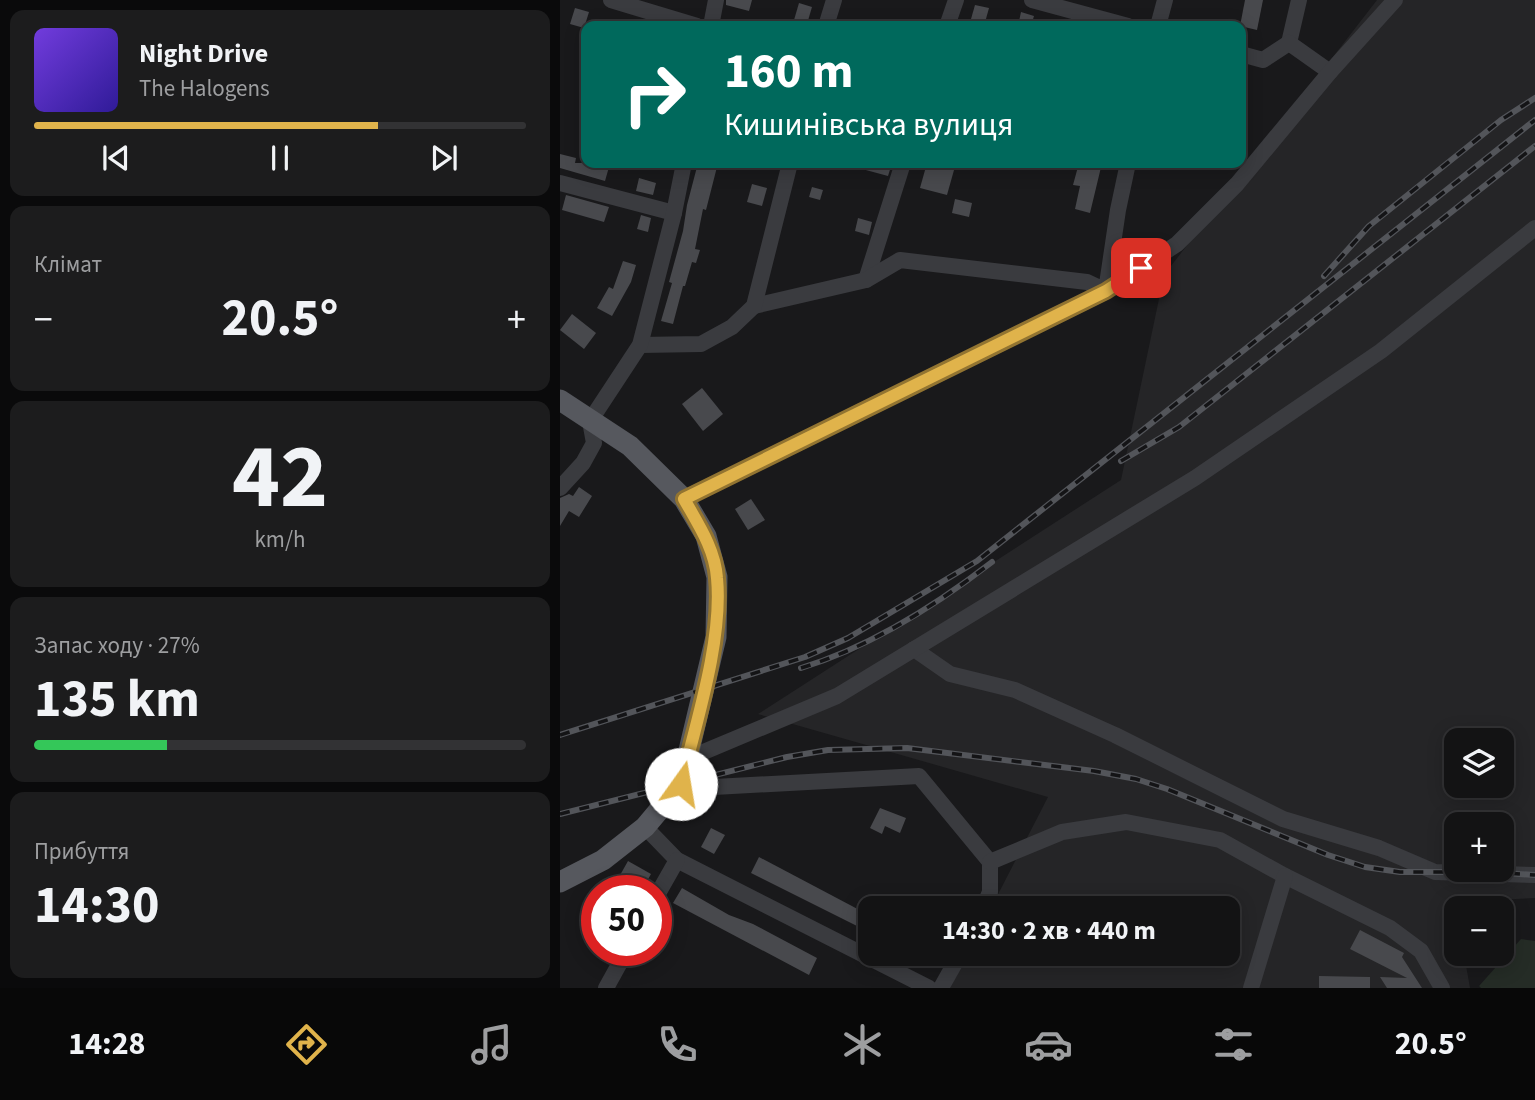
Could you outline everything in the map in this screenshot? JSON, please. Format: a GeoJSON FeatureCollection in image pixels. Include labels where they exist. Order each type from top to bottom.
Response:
{"type":"FeatureCollection","features":[{"type":"Feature","properties":{"kind":"main road"},"geometry":{"type":"LineString","coordinates":[[560,400],[630,446],[684,499],[706,536],[717,577],[716,637],[678,789],[645,827],[603,860],[560,881]]}},
{"type":"Feature","properties":{"kind":"street"},"geometry":{"type":"LineString","coordinates":[[611,0],[632,3],[682,21]]}},
{"type":"Feature","properties":{"kind":"street"},"geometry":{"type":"LineString","coordinates":[[712,21],[716,0]]}},
{"type":"Feature","properties":{"kind":"street"},"geometry":{"type":"LineString","coordinates":[[828,21],[834,0]]}},
{"type":"Feature","properties":{"kind":"street"},"geometry":{"type":"LineString","coordinates":[[949,21],[956,0]]}},
{"type":"Feature","properties":{"kind":"street"},"geometry":{"type":"LineString","coordinates":[[1032,0],[1066,5],[1113,21]]}},
{"type":"Feature","properties":{"kind":"street"},"geometry":{"type":"LineString","coordinates":[[1159,21],[1165,0]]}},
{"type":"Feature","properties":{"kind":"street"},"geometry":{"type":"LineString","coordinates":[[1246,55],[1264,60],[1289,43],[1299,0]]}},
{"type":"Feature","properties":{"kind":"street"},"geometry":{"type":"LineString","coordinates":[[684,499],[1106,291],[1177,244],[1237,184],[1331,72],[1396,0]]}},
{"type":"Feature","properties":{"kind":"street"},"geometry":{"type":"LineString","coordinates":[[1289,43],[1331,72]]}},
{"type":"Feature","properties":{"kind":"street"},"geometry":{"type":"LineString","coordinates":[[560,488],[583,463],[594,443],[590,421],[640,345],[683,168]]}},
{"type":"Feature","properties":{"kind":"street"},"geometry":{"type":"LineString","coordinates":[[640,345],[701,344],[733,327],[754,306],[789,168]]}},
{"type":"Feature","properties":{"kind":"street"},"geometry":{"type":"LineString","coordinates":[[866,280],[902,168]]}},
{"type":"Feature","properties":{"kind":"street"},"geometry":{"type":"LineString","coordinates":[[1106,291],[1127,168]]}},
{"type":"Feature","properties":{"kind":"street"},"geometry":{"type":"LineString","coordinates":[[560,183],[674,213]]}},
{"type":"Feature","properties":{"kind":"street"},"geometry":{"type":"LineString","coordinates":[[687,759],[837,696],[1237,451],[1381,351],[1535,228]]}},
{"type":"Feature","properties":{"kind":"street"},"geometry":{"type":"LineString","coordinates":[[754,306],[866,280],[900,260],[1087,282],[1106,291]]}},
{"type":"Feature","properties":{"kind":"street"},"geometry":{"type":"LineString","coordinates":[[914,649],[950,674],[1015,690],[1115,735],[1283,819],[1379,848],[1435,872],[1535,875]]}},
{"type":"Feature","properties":{"kind":"street"},"geometry":{"type":"LineString","coordinates":[[678,789],[919,776],[990,862],[988,896]]}},
{"type":"Feature","properties":{"kind":"street"},"geometry":{"type":"LineString","coordinates":[[990,862],[1062,832],[1126,822],[1220,840],[1390,928],[1421,951],[1442,988]]}},
{"type":"Feature","properties":{"kind":"street"},"geometry":{"type":"LineString","coordinates":[[645,827],[677,860],[929,988]]}},
{"type":"Feature","properties":{"kind":"street"},"geometry":{"type":"LineString","coordinates":[[668,875],[677,860]]}},
{"type":"Feature","properties":{"kind":"street"},"geometry":{"type":"LineString","coordinates":[[1251,988],[1285,876]]}},
{"type":"Feature","properties":{"kind":"street"},"geometry":{"type":"LineString","coordinates":[[606,988],[618,966]]}},
{"type":"Feature","properties":{"kind":"street"},"geometry":{"type":"LineString","coordinates":[[941,988],[953,966]]}},
{"type":"Feature","properties":{"kind":"shaded area"},"geometry":{"type":"Polygon","coordinates":[[[1377,0],[1535,0],[1535,898],[1444,896],[1444,966],[1466,966],[1470,988],[950,988],[962,966],[1240,966],[1240,896],[997,896],[1048,797],[758,714],[1121,480],[1164,275],[1377,0]]]}},
{"type":"Feature","properties":{"kind":"shaded area"},"geometry":{"type":"Polygon","coordinates":[[[1521,939],[1535,941],[1535,988],[1481,988],[1479,986],[1497,966],[1514,966],[1514,947],[1521,939]]]}},
{"type":"Feature","properties":{"kind":"building"},"geometry":{"type":"Polygon","coordinates":[[[726,0],[752,0],[749,11],[726,5],[726,0]]]}},
{"type":"Feature","properties":{"kind":"building"},"geometry":{"type":"Polygon","coordinates":[[[1245,0],[1263,0],[1257,30],[1246,27],[1246,21],[1241,21],[1245,0]]]}},
{"type":"Feature","properties":{"kind":"building"},"geometry":{"type":"Polygon","coordinates":[[[799,3],[812,7],[808,21],[794,20],[799,3]]]}},
{"type":"Feature","properties":{"kind":"building"},"geometry":{"type":"Polygon","coordinates":[[[975,5],[989,8],[985,21],[970,21],[975,5]]]}},
{"type":"Feature","properties":{"kind":"building"},"geometry":{"type":"Polygon","coordinates":[[[575,8],[589,12],[586,21],[581,21],[581,27],[570,24],[575,8]]]}},
{"type":"Feature","properties":{"kind":"building"},"geometry":{"type":"Polygon","coordinates":[[[1021,12],[1034,16],[1032,21],[1019,21],[1021,12]]]}},
{"type":"Feature","properties":{"kind":"building"},"geometry":{"type":"Polygon","coordinates":[[[560,154],[576,158],[575,163],[581,163],[581,168],[609,168],[605,181],[560,168],[560,154]]]}},
{"type":"Feature","properties":{"kind":"building"},"geometry":{"type":"Polygon","coordinates":[[[697,168],[717,168],[706,210],[703,209],[695,249],[700,250],[696,263],[692,262],[683,286],[673,324],[661,321],[672,283],[669,282],[697,168]]]}},
{"type":"Feature","properties":{"kind":"building"},"geometry":{"type":"Polygon","coordinates":[[[858,168],[890,168],[888,176],[858,168]]]}},
{"type":"Feature","properties":{"kind":"building"},"geometry":{"type":"Polygon","coordinates":[[[926,168],[954,170],[947,195],[920,188],[926,168]]]}},
{"type":"Feature","properties":{"kind":"building"},"geometry":{"type":"Polygon","coordinates":[[[1078,168],[1101,168],[1090,213],[1075,209],[1080,186],[1073,185],[1078,168]]]}},
{"type":"Feature","properties":{"kind":"building"},"geometry":{"type":"Polygon","coordinates":[[[639,178],[656,183],[653,195],[636,191],[639,178]]]}},
{"type":"Feature","properties":{"kind":"building"},"geometry":{"type":"Polygon","coordinates":[[[752,184],[767,188],[762,206],[747,202],[752,184]]]}},
{"type":"Feature","properties":{"kind":"building"},"geometry":{"type":"Polygon","coordinates":[[[812,187],[823,190],[820,200],[809,197],[812,187]]]}},
{"type":"Feature","properties":{"kind":"building"},"geometry":{"type":"Polygon","coordinates":[[[566,195],[609,207],[604,222],[562,210],[566,195]]]}},
{"type":"Feature","properties":{"kind":"building"},"geometry":{"type":"Polygon","coordinates":[[[955,199],[972,203],[969,217],[952,213],[955,199]]]}},
{"type":"Feature","properties":{"kind":"building"},"geometry":{"type":"Polygon","coordinates":[[[641,215],[651,218],[648,232],[637,229],[641,215]]]}},
{"type":"Feature","properties":{"kind":"building"},"geometry":{"type":"Polygon","coordinates":[[[858,218],[872,222],[869,235],[855,231],[858,218]]]}},
{"type":"Feature","properties":{"kind":"building"},"geometry":{"type":"Polygon","coordinates":[[[623,261],[636,265],[631,282],[612,316],[597,308],[609,287],[613,289],[623,261]]]}},
{"type":"Feature","properties":{"kind":"building"},"geometry":{"type":"Polygon","coordinates":[[[572,314],[596,333],[584,349],[560,330],[572,314]]]}},
{"type":"Feature","properties":{"kind":"building"},"geometry":{"type":"Polygon","coordinates":[[[702,388],[723,414],[703,431],[682,404],[702,388]]]}},
{"type":"Feature","properties":{"kind":"building"},"geometry":{"type":"Polygon","coordinates":[[[579,487],[592,496],[579,517],[569,511],[560,526],[560,498],[569,494],[573,496],[579,487]]]}},
{"type":"Feature","properties":{"kind":"building"},"geometry":{"type":"Polygon","coordinates":[[[751,499],[765,520],[748,530],[735,509],[751,499]]]}},
{"type":"Feature","properties":{"kind":"building"},"geometry":{"type":"Polygon","coordinates":[[[880,808],[906,818],[900,833],[885,826],[882,834],[870,828],[880,808]]]}},
{"type":"Feature","properties":{"kind":"building"},"geometry":{"type":"Polygon","coordinates":[[[711,828],[725,835],[714,854],[701,847],[711,828]]]}},
{"type":"Feature","properties":{"kind":"building"},"geometry":{"type":"Polygon","coordinates":[[[759,857],[858,909],[858,926],[751,873],[759,857]]]}},
{"type":"Feature","properties":{"kind":"building"},"geometry":{"type":"Polygon","coordinates":[[[628,861],[651,874],[650,875],[620,875],[628,861]]]}},
{"type":"Feature","properties":{"kind":"building"},"geometry":{"type":"Polygon","coordinates":[[[682,888],[729,915],[753,924],[817,958],[809,975],[673,903],[682,888]]]}},
{"type":"Feature","properties":{"kind":"building"},"geometry":{"type":"Polygon","coordinates":[[[1360,930],[1404,953],[1402,957],[1422,988],[1387,988],[1380,977],[1407,978],[1350,949],[1360,930]]]}},
{"type":"Feature","properties":{"kind":"building"},"geometry":{"type":"Polygon","coordinates":[[[1319,976],[1370,977],[1370,988],[1319,988],[1319,976]]]}},
{"type":"Feature","properties":{"kind":"railway"},"geometry":{"type":"LineString","coordinates":[[1324,276],[1369,226],[1501,120],[1535,98]]}},
{"type":"Feature","properties":{"kind":"railway"},"geometry":{"type":"LineString","coordinates":[[560,735],[805,657],[848,638],[977,561],[1535,120]]}},
{"type":"Feature","properties":{"kind":"railway"},"geometry":{"type":"LineString","coordinates":[[1121,461],[1179,427],[1535,146]]}},
{"type":"Feature","properties":{"kind":"railway"},"geometry":{"type":"LineString","coordinates":[[801,668],[852,649],[901,624],[992,562]]}},
{"type":"Feature","properties":{"kind":"railway"},"geometry":{"type":"LineString","coordinates":[[560,814],[787,757],[828,750],[907,748],[1094,771],[1136,779],[1365,867],[1400,872],[1444,872]]}},
{"type":"Feature","properties":{"kind":"railway"},"geometry":{"type":"LineString","coordinates":[[1514,874],[1535,875]]}},
{"type":"Feature","properties":{"kind":"route"},"geometry":{"type":"LineString","coordinates":[[681,784],[716,637],[717,577],[706,536],[684,499],[1106,291],[1141,268]]}}]}
